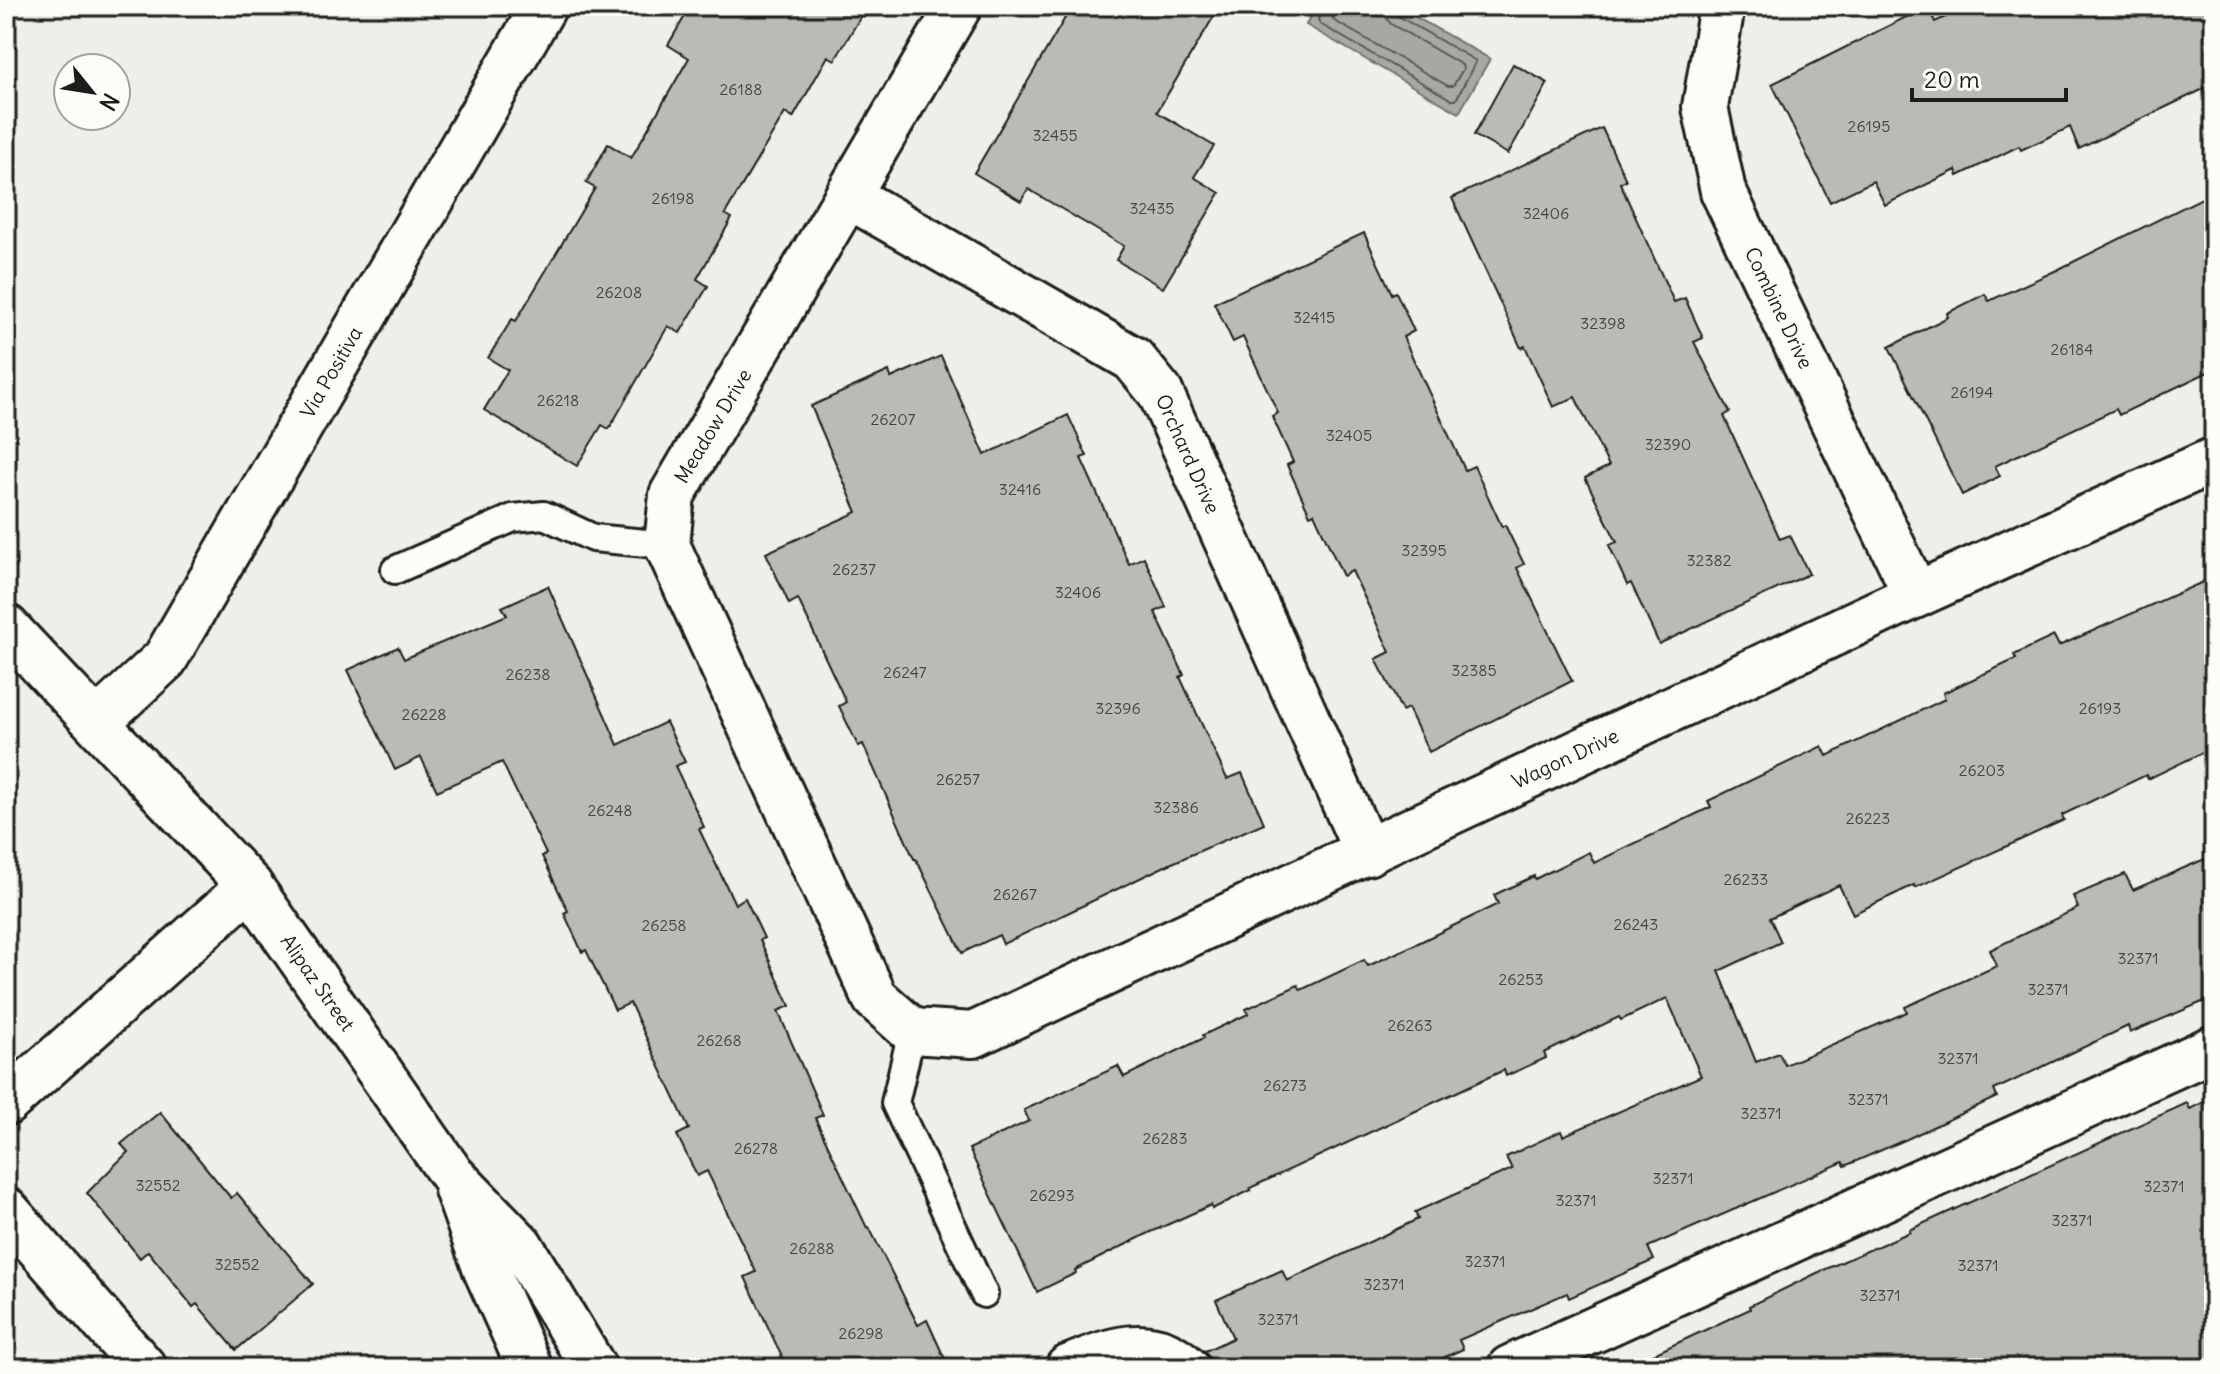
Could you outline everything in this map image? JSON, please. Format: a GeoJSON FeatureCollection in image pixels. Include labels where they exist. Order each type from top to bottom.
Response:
{"type":"FeatureCollection","features":[{"type":"Feature","properties":{"kind":"street","name":"Via Positiva"},"geometry":{"type":"LineString","coordinates":[[97,722],[165,659],[544,6]]}},
{"type":"Feature","properties":{"kind":"street","name":"Meadow Drive"},"geometry":{"type":"LineString","coordinates":[[667,545],[672,495],[959,6]]}},
{"type":"Feature","properties":{"kind":"street","name":"Combine Drive"},"geometry":{"type":"LineString","coordinates":[[1722,6],[1705,107],[1723,191],[1916,595]]}},
{"type":"Feature","properties":{"kind":"street","name":"Orchard Drive"},"geometry":{"type":"LineString","coordinates":[[849,196],[1133,359],[1160,392],[1367,853]]}},
{"type":"Feature","properties":{"kind":"street","name":"Wagon Drive"},"geometry":{"type":"LineString","coordinates":[[912,1031],[973,1035],[1916,595],[2214,460]]}},
{"type":"Feature","properties":{"kind":"street"},"geometry":{"type":"LineString","coordinates":[[667,545],[875,998],[912,1031]]}},
{"type":"Feature","properties":{"kind":"street","name":"Alipaz Street"},"geometry":{"type":"LineString","coordinates":[[6,627],[250,886],[452,1175],[520,1245],[594,1368]]}},
{"type":"Feature","properties":{"kind":"street"},"geometry":{"type":"LineString","coordinates":[[6,1103],[250,886]]}},
{"type":"Feature","properties":{"kind":"street"},"geometry":{"type":"LineString","coordinates":[[1510,1368],[2214,1048]]}},
{"type":"Feature","properties":{"kind":"street"},"geometry":{"type":"LineString","coordinates":[[452,1175],[486,1270],[530,1368]]}},
{"type":"Feature","properties":{"kind":"street"},"geometry":{"type":"LineString","coordinates":[[6,1210],[144,1368]]}},
{"type":"Feature","properties":{"kind":"street"},"geometry":{"type":"LineString","coordinates":[[1068,1368],[1111,1350],[1156,1348],[1187,1368]]}},
{"type":"Feature","properties":{"kind":"lane"},"geometry":{"type":"LineString","coordinates":[[395,570],[513,518],[544,515],[593,538],[667,545]]}},
{"type":"Feature","properties":{"kind":"lane"},"geometry":{"type":"LineString","coordinates":[[912,1031],[895,1103],[984,1294]]}},
{"type":"Feature","properties":{"kind":"water"},"geometry":{"type":"Polygon","coordinates":[[[1317,6],[1396,6],[1490,59],[1459,113],[1306,25],[1317,6]]]}},
{"type":"Feature","properties":{"kind":"building"},"geometry":{"type":"Polygon","coordinates":[[[691,6],[867,6],[835,60],[828,56],[793,118],[785,113],[725,214],[732,218],[697,279],[708,286],[680,333],[668,326],[609,429],[602,425],[577,466],[484,410],[508,370],[488,358],[512,319],[516,321],[595,188],[586,183],[608,144],[631,158],[689,58],[668,45],[691,6]]]}},
{"type":"Feature","properties":{"kind":"building"},"geometry":{"type":"Polygon","coordinates":[[[1072,6],[1220,6],[1157,112],[1214,146],[1194,177],[1220,193],[1163,288],[1116,260],[1124,246],[1028,189],[1021,201],[974,173],[1072,6]]]}},
{"type":"Feature","properties":{"kind":"building"},"geometry":{"type":"Polygon","coordinates":[[[1928,6],[1935,22],[1969,6],[2214,6],[2214,84],[2079,149],[2070,127],[2021,150],[2019,146],[1958,176],[1956,170],[1885,205],[1873,181],[1830,202],[1772,84],[1928,6]]]}},
{"type":"Feature","properties":{"kind":"building"},"geometry":{"type":"Polygon","coordinates":[[[1513,64],[1548,83],[1508,154],[1474,135],[1513,64]]]}},
{"type":"Feature","properties":{"kind":"building"},"geometry":{"type":"Polygon","coordinates":[[[1602,128],[1626,180],[1620,183],[1674,302],[1685,298],[1703,338],[1694,342],[1730,412],[1724,416],[1780,539],[1790,535],[1809,574],[1659,644],[1631,583],[1627,585],[1609,545],[1617,542],[1585,478],[1609,466],[1575,397],[1553,407],[1525,346],[1521,348],[1452,198],[1602,128]]]}},
{"type":"Feature","properties":{"kind":"building"},"geometry":{"type":"Polygon","coordinates":[[[2214,192],[2214,369],[2119,415],[2116,409],[1995,466],[2000,476],[1962,495],[1889,347],[1985,294],[1989,301],[2214,192]]]}},
{"type":"Feature","properties":{"kind":"building"},"geometry":{"type":"Polygon","coordinates":[[[1364,233],[1392,294],[1396,292],[1414,331],[1403,337],[1465,470],[1474,466],[1502,527],[1505,525],[1524,564],[1517,568],[1572,681],[1429,752],[1408,708],[1402,711],[1376,659],[1390,652],[1352,571],[1343,576],[1314,513],[1310,515],[1287,465],[1293,462],[1272,416],[1278,413],[1243,337],[1233,342],[1214,303],[1364,233]]]}},
{"type":"Feature","properties":{"kind":"building"},"geometry":{"type":"Polygon","coordinates":[[[941,356],[985,455],[1068,415],[1087,456],[1081,458],[1129,564],[1144,557],[1166,607],[1155,612],[1184,675],[1180,677],[1227,779],[1242,773],[1264,823],[1163,867],[1003,944],[999,935],[962,953],[914,859],[863,744],[858,746],[839,706],[846,702],[798,599],[789,604],[766,553],[857,512],[811,406],[889,371],[891,378],[941,356]]]}},
{"type":"Feature","properties":{"kind":"building"},"geometry":{"type":"Polygon","coordinates":[[[2214,577],[2214,747],[2062,815],[2064,820],[1853,914],[1839,885],[1770,918],[1781,942],[1719,971],[1756,1062],[1779,1053],[1785,1065],[1907,1012],[1905,1007],[1997,966],[1990,950],[2078,908],[2073,896],[2125,874],[2133,890],[2214,855],[2214,997],[2130,1033],[2128,1026],[1994,1090],[1997,1097],[1907,1139],[1845,1166],[1843,1162],[1648,1247],[1654,1260],[1569,1298],[1567,1293],[1459,1340],[1463,1349],[1421,1368],[1211,1368],[1205,1351],[1233,1338],[1216,1300],[1282,1270],[1287,1281],[1418,1219],[1415,1212],[1512,1169],[1506,1157],[1561,1131],[1563,1136],[1701,1076],[1667,998],[1544,1053],[1546,1058],[1506,1076],[1504,1070],[1250,1188],[1212,1209],[1211,1205],[1149,1233],[1037,1292],[969,1149],[1029,1121],[1024,1110],[1118,1066],[1124,1077],[1248,1014],[1246,1009],[1298,985],[1301,990],[1364,960],[1368,966],[1414,945],[1498,904],[1494,895],[1589,852],[1594,863],[1711,807],[1708,801],[1822,746],[1827,756],[1945,699],[1943,693],[2016,659],[2014,655],[2054,636],[2059,646],[2214,577]]]}},
{"type":"Feature","properties":{"kind":"building"},"geometry":{"type":"Polygon","coordinates":[[[548,586],[618,745],[666,722],[685,762],[675,766],[704,827],[699,829],[735,904],[745,898],[790,1006],[778,1011],[823,1115],[815,1118],[867,1228],[918,1325],[927,1320],[949,1368],[787,1368],[745,1277],[756,1272],[707,1171],[697,1176],[677,1135],[689,1129],[630,1003],[615,1010],[586,950],[582,952],[564,913],[568,911],[542,856],[546,854],[502,762],[437,791],[421,757],[395,770],[348,670],[398,647],[404,659],[507,615],[502,607],[548,586]]]}},
{"type":"Feature","properties":{"kind":"building"},"geometry":{"type":"Polygon","coordinates":[[[2214,1097],[2214,1368],[1624,1368],[1909,1230],[2187,1103],[2190,1109],[2214,1097]]]}},
{"type":"Feature","properties":{"kind":"building"},"geometry":{"type":"Polygon","coordinates":[[[160,1112],[231,1198],[237,1193],[313,1284],[236,1350],[197,1304],[193,1307],[148,1251],[140,1258],[87,1193],[128,1152],[121,1144],[160,1112]]]}}]}
